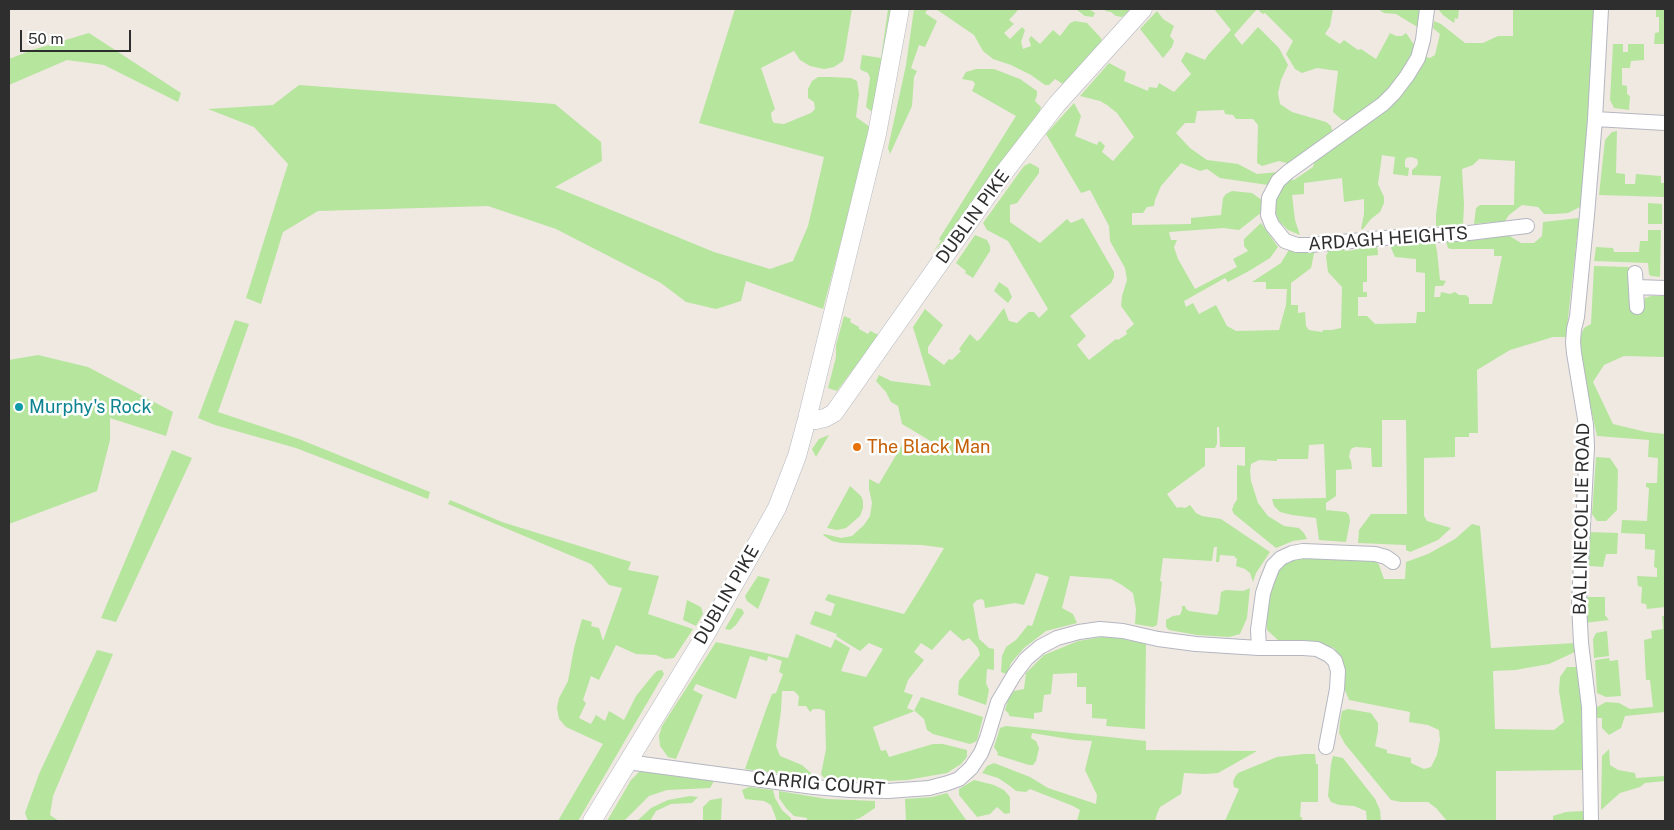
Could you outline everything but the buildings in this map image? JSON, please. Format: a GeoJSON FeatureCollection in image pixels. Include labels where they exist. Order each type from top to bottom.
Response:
{"type":"FeatureCollection","features":[{"type":"Feature","properties":{"kind":"street","name":"DUBLIN PIKE"},"geometry":{"type":"LineString","coordinates":[[592,821],[626,762],[707,632],[776,508],[797,456],[877,134],[900,9]]}},
{"type":"Feature","properties":{"kind":"street","name":"DUBLIN PIKE"},"geometry":{"type":"LineString","coordinates":[[807,419],[816,420],[834,413],[1024,147],[1057,104],[1143,9]]}},
{"type":"Feature","properties":{"kind":"street","name":"ARDAGH HEIGHTS"},"geometry":{"type":"LineString","coordinates":[[1427,9],[1423,40],[1418,58],[1407,76],[1383,104],[1278,181],[1269,198],[1268,215],[1272,225],[1285,241],[1297,245],[1469,233],[1527,226]]}},
{"type":"Feature","properties":{"kind":"street","name":"BALLINECOLLIE ROAD"},"geometry":{"type":"LineString","coordinates":[[1591,821],[1589,707],[1578,604],[1586,465],[1586,424],[1573,342],[1578,308],[1595,119],[1601,9]]}},
{"type":"Feature","properties":{"kind":"street"},"geometry":{"type":"LineString","coordinates":[[1595,119],[1665,123]]}},
{"type":"Feature","properties":{"kind":"street"},"geometry":{"type":"LineString","coordinates":[[1635,273],[1637,307]]}},
{"type":"Feature","properties":{"kind":"street"},"geometry":{"type":"LineString","coordinates":[[1636,287],[1665,288]]}},
{"type":"Feature","properties":{"kind":"street"},"geometry":{"type":"LineString","coordinates":[[1259,648],[1258,630],[1263,592],[1273,566],[1281,558],[1303,550],[1375,554],[1386,557],[1393,562]]}},
{"type":"Feature","properties":{"kind":"street","name":"CARRIG COURT"},"geometry":{"type":"LineString","coordinates":[[626,762],[841,789],[888,791],[929,788],[948,783],[959,779],[970,768],[980,753],[987,738],[998,702],[1026,659],[1040,647],[1057,638],[1100,629],[1123,631],[1158,639],[1196,644],[1259,648],[1303,648],[1317,650],[1329,655],[1336,661],[1338,671],[1337,690],[1326,747]]}},
{"type":"Feature","properties":{"kind":"green space"},"geometry":{"type":"Polygon","coordinates":[[[735,9],[852,9],[843,61],[834,67],[824,69],[810,66],[800,60],[794,51],[761,68],[775,109],[771,113],[774,123],[784,124],[811,113],[815,109],[814,102],[808,98],[808,89],[812,81],[818,77],[831,77],[851,78],[857,81],[859,94],[856,117],[870,127],[823,309],[746,281],[741,301],[716,309],[686,302],[661,283],[556,229],[488,206],[318,211],[283,232],[261,304],[246,298],[288,164],[254,127],[208,109],[273,105],[299,85],[555,104],[601,142],[602,161],[555,187],[714,252],[770,269],[793,261],[808,226],[824,157],[699,123],[735,9]]]}},
{"type":"Feature","properties":{"kind":"green space"},"geometry":{"type":"Polygon","coordinates":[[[888,9],[892,9],[873,111],[871,111],[866,107],[870,78],[868,73],[860,68],[862,55],[881,58],[888,9]]]}},
{"type":"Feature","properties":{"kind":"green space"},"geometry":{"type":"Polygon","coordinates":[[[914,9],[928,9],[925,13],[937,21],[925,47],[919,45],[911,68],[917,71],[914,77],[912,106],[890,154],[888,148],[906,65],[914,9]]]}},
{"type":"Feature","properties":{"kind":"green space"},"geometry":{"type":"Polygon","coordinates":[[[936,9],[1019,9],[1009,20],[1014,24],[1004,33],[1010,39],[1022,27],[1025,30],[1021,42],[1023,49],[1031,46],[1029,39],[1031,36],[1040,44],[1053,30],[1060,36],[1070,23],[1075,21],[1087,23],[1102,41],[1063,84],[1055,79],[1049,85],[1045,85],[1031,75],[1011,65],[993,59],[983,51],[974,35],[936,9]]]}},
{"type":"Feature","properties":{"kind":"green space"},"geometry":{"type":"Polygon","coordinates":[[[1076,9],[1089,9],[1095,13],[1093,17],[1085,16],[1076,9]]]}},
{"type":"Feature","properties":{"kind":"green space"},"geometry":{"type":"Polygon","coordinates":[[[1107,9],[1132,9],[1122,17],[1105,11],[1107,9]]]}},
{"type":"Feature","properties":{"kind":"green space"},"geometry":{"type":"Polygon","coordinates":[[[1214,9],[1257,9],[1234,35],[1242,45],[1258,27],[1279,48],[1288,65],[1281,80],[1278,93],[1280,104],[1292,112],[1326,122],[1331,126],[1333,135],[1290,164],[1279,161],[1262,166],[1257,163],[1258,125],[1253,119],[1236,119],[1233,115],[1225,114],[1224,110],[1197,111],[1195,123],[1185,123],[1176,133],[1190,148],[1207,160],[1238,164],[1257,174],[1279,172],[1268,185],[1220,178],[1207,169],[1200,171],[1181,163],[1161,186],[1154,206],[1147,207],[1143,213],[1132,213],[1132,225],[1191,224],[1191,218],[1221,215],[1223,198],[1232,191],[1252,193],[1263,201],[1261,205],[1262,212],[1239,230],[1223,228],[1169,232],[1171,240],[1177,240],[1174,247],[1178,259],[1195,289],[1237,267],[1233,259],[1248,251],[1244,246],[1244,239],[1261,223],[1278,247],[1270,258],[1249,271],[1228,282],[1225,278],[1184,301],[1186,307],[1193,303],[1199,314],[1216,305],[1227,326],[1236,331],[1279,330],[1286,305],[1287,289],[1266,289],[1266,282],[1252,282],[1281,263],[1290,248],[1315,249],[1311,268],[1291,283],[1291,305],[1298,305],[1298,313],[1305,312],[1306,326],[1309,330],[1322,332],[1323,330],[1341,328],[1342,287],[1328,272],[1326,256],[1330,248],[1337,247],[1346,251],[1374,243],[1377,247],[1378,255],[1367,256],[1367,282],[1363,282],[1363,292],[1367,292],[1367,297],[1358,297],[1358,316],[1367,316],[1375,324],[1416,323],[1417,312],[1425,312],[1425,273],[1416,272],[1416,259],[1395,257],[1391,248],[1392,244],[1429,240],[1435,242],[1440,280],[1446,281],[1443,286],[1435,286],[1434,297],[1440,297],[1441,292],[1450,294],[1455,292],[1459,295],[1466,295],[1469,298],[1469,304],[1492,304],[1502,256],[1494,256],[1494,249],[1451,249],[1448,248],[1446,241],[1462,238],[1466,241],[1484,239],[1487,236],[1508,235],[1521,243],[1534,243],[1542,236],[1543,222],[1579,218],[1566,337],[1553,337],[1510,350],[1477,370],[1478,433],[1469,433],[1469,437],[1455,437],[1455,457],[1424,458],[1424,516],[1427,521],[1451,528],[1438,540],[1410,552],[1406,550],[1406,545],[1358,543],[1359,530],[1371,514],[1407,514],[1406,420],[1382,420],[1382,467],[1372,467],[1371,448],[1355,447],[1351,449],[1349,457],[1352,469],[1336,470],[1336,496],[1326,503],[1326,510],[1346,512],[1349,515],[1350,521],[1346,542],[1319,540],[1316,518],[1280,512],[1274,506],[1272,499],[1326,498],[1324,444],[1309,445],[1308,459],[1259,460],[1251,464],[1251,481],[1258,503],[1268,516],[1284,526],[1299,528],[1307,539],[1293,541],[1276,548],[1234,514],[1232,510],[1237,500],[1237,465],[1245,466],[1245,447],[1220,447],[1219,427],[1217,427],[1217,444],[1215,448],[1205,448],[1205,466],[1167,494],[1177,508],[1185,508],[1190,505],[1196,513],[1202,516],[1221,519],[1270,552],[1256,573],[1253,582],[1250,573],[1236,566],[1237,559],[1234,556],[1220,555],[1219,562],[1216,562],[1217,547],[1214,547],[1212,561],[1163,558],[1157,625],[1153,627],[1135,624],[1136,609],[1133,593],[1122,585],[1111,579],[1070,576],[1062,608],[1073,614],[1077,623],[1046,631],[1024,648],[1011,663],[1007,674],[1001,672],[1002,656],[1006,647],[1016,640],[1028,625],[1032,626],[1049,577],[1036,573],[1024,605],[1015,603],[985,608],[982,599],[977,600],[973,604],[979,639],[989,648],[994,649],[994,670],[987,669],[986,683],[989,690],[986,705],[958,695],[959,681],[980,655],[978,648],[969,638],[963,641],[950,630],[932,650],[921,643],[914,652],[924,660],[908,680],[904,692],[913,695],[907,708],[914,711],[921,697],[983,717],[977,741],[970,744],[933,734],[927,730],[924,719],[915,711],[873,727],[881,751],[886,750],[889,757],[933,744],[943,744],[967,750],[967,757],[961,764],[947,773],[907,780],[885,781],[824,778],[821,774],[826,749],[825,711],[813,709],[810,712],[806,706],[798,706],[799,696],[794,691],[782,691],[776,746],[780,756],[802,765],[811,773],[809,777],[745,769],[772,694],[776,693],[783,674],[779,672],[782,661],[768,656],[767,661],[750,656],[736,699],[696,684],[693,690],[703,695],[676,759],[668,757],[660,746],[659,736],[662,726],[716,642],[788,658],[796,634],[831,648],[835,639],[850,648],[841,671],[866,677],[883,649],[869,643],[860,651],[836,636],[837,634],[810,624],[815,611],[831,616],[835,604],[825,600],[828,594],[904,614],[924,582],[944,548],[922,545],[841,543],[832,541],[823,535],[841,538],[852,536],[864,525],[870,516],[872,503],[869,479],[879,484],[902,445],[925,456],[934,443],[902,424],[898,406],[891,402],[886,392],[876,381],[879,375],[891,381],[931,386],[913,327],[925,309],[943,325],[928,347],[928,353],[944,365],[961,351],[959,349],[970,334],[977,341],[980,339],[1004,308],[1009,321],[1017,323],[1029,312],[1034,312],[1039,318],[1048,309],[1008,241],[987,230],[983,223],[1024,166],[1030,163],[1039,168],[1039,173],[1017,203],[1010,205],[1010,222],[1040,243],[1067,219],[1071,223],[1083,218],[1114,272],[1111,283],[1070,316],[1086,336],[1077,345],[1089,360],[1116,339],[1118,340],[1127,334],[1126,331],[1134,324],[1121,306],[1127,280],[1125,268],[1110,241],[1109,226],[1090,190],[1081,193],[1046,134],[1074,103],[1081,116],[1075,136],[1097,145],[1099,141],[1101,142],[1105,146],[1102,152],[1113,161],[1134,137],[1117,113],[1107,105],[1100,101],[1080,96],[1109,63],[1126,72],[1124,81],[1148,91],[1149,87],[1157,88],[1159,83],[1174,92],[1191,74],[1181,61],[1186,52],[1205,60],[1231,30],[1214,9]]]}},
{"type":"Feature","properties":{"kind":"green space"},"geometry":{"type":"Polygon","coordinates":[[[1257,9],[1333,9],[1330,26],[1325,34],[1340,44],[1344,40],[1376,59],[1390,33],[1402,36],[1406,33],[1415,46],[1414,52],[1391,89],[1351,121],[1342,120],[1333,112],[1338,71],[1317,68],[1302,73],[1295,69],[1286,54],[1293,41],[1265,13],[1263,14],[1257,9]]]}},
{"type":"Feature","properties":{"kind":"green space"},"geometry":{"type":"Polygon","coordinates":[[[1378,9],[1422,9],[1419,28],[1396,14],[1384,13],[1378,9]]]}},
{"type":"Feature","properties":{"kind":"green space"},"geometry":{"type":"Polygon","coordinates":[[[1438,9],[1459,9],[1458,19],[1455,18],[1454,23],[1438,9]]]}},
{"type":"Feature","properties":{"kind":"green space"},"geometry":{"type":"Polygon","coordinates":[[[1513,9],[1594,9],[1584,201],[1582,206],[1568,213],[1544,214],[1538,207],[1522,205],[1509,215],[1505,221],[1474,224],[1476,208],[1480,205],[1514,205],[1515,161],[1479,159],[1473,165],[1462,169],[1463,225],[1436,226],[1441,176],[1412,175],[1412,170],[1417,166],[1418,162],[1417,159],[1411,157],[1406,158],[1405,161],[1405,167],[1409,168],[1408,176],[1393,174],[1395,157],[1382,155],[1378,184],[1384,197],[1384,203],[1380,212],[1363,229],[1361,229],[1364,199],[1344,202],[1342,178],[1304,183],[1304,194],[1292,195],[1295,220],[1300,235],[1288,230],[1279,221],[1275,211],[1276,200],[1279,191],[1290,179],[1294,180],[1313,167],[1315,160],[1368,124],[1404,91],[1423,65],[1425,57],[1430,58],[1435,55],[1440,34],[1433,28],[1434,21],[1441,24],[1465,43],[1483,43],[1498,36],[1513,36],[1513,9]]]}},
{"type":"Feature","properties":{"kind":"green space"},"geometry":{"type":"Polygon","coordinates":[[[1656,9],[1665,9],[1665,43],[1663,44],[1654,44],[1655,33],[1659,32],[1659,17],[1656,17],[1656,9]]]}},
{"type":"Feature","properties":{"kind":"green space"},"geometry":{"type":"Polygon","coordinates":[[[1157,11],[1163,19],[1174,26],[1170,36],[1174,41],[1172,47],[1163,58],[1140,29],[1157,11]]]}},
{"type":"Feature","properties":{"kind":"green space"},"geometry":{"type":"Polygon","coordinates":[[[89,33],[181,93],[178,102],[104,65],[67,60],[9,85],[9,59],[89,33]]]}},
{"type":"Feature","properties":{"kind":"green space"},"geometry":{"type":"Polygon","coordinates":[[[1613,44],[1623,44],[1623,52],[1628,52],[1628,44],[1644,44],[1644,60],[1631,61],[1630,68],[1622,68],[1622,85],[1627,86],[1627,94],[1630,96],[1629,110],[1614,108],[1610,100],[1613,44]]]}},
{"type":"Feature","properties":{"kind":"green space"},"geometry":{"type":"Polygon","coordinates":[[[976,69],[994,69],[1020,79],[1037,91],[1035,101],[1041,107],[959,224],[933,252],[941,241],[939,239],[1016,116],[972,91],[975,84],[973,81],[962,79],[966,72],[976,69]]]}},
{"type":"Feature","properties":{"kind":"green space"},"geometry":{"type":"Polygon","coordinates":[[[1617,131],[1616,173],[1625,174],[1625,184],[1635,184],[1636,174],[1661,176],[1661,183],[1665,183],[1665,197],[1599,195],[1605,140],[1612,132],[1617,131]]]}},
{"type":"Feature","properties":{"kind":"green space"},"geometry":{"type":"Polygon","coordinates":[[[1648,203],[1662,204],[1662,224],[1648,224],[1648,203]]]}},
{"type":"Feature","properties":{"kind":"green space"},"geometry":{"type":"Polygon","coordinates":[[[1648,230],[1661,230],[1660,277],[1649,274],[1648,263],[1594,261],[1596,247],[1613,248],[1614,252],[1639,252],[1640,241],[1648,241],[1648,230]]]}},
{"type":"Feature","properties":{"kind":"green space"},"geometry":{"type":"Polygon","coordinates":[[[975,235],[987,240],[990,251],[973,278],[965,273],[966,271],[956,263],[975,235]]]}},
{"type":"Feature","properties":{"kind":"green space"},"geometry":{"type":"Polygon","coordinates":[[[1594,266],[1629,267],[1631,310],[1643,310],[1645,298],[1665,296],[1665,357],[1624,356],[1604,365],[1593,382],[1613,424],[1646,432],[1665,434],[1665,607],[1647,609],[1646,604],[1641,603],[1642,587],[1638,586],[1637,576],[1657,577],[1657,568],[1654,567],[1655,550],[1645,549],[1645,534],[1621,533],[1622,520],[1647,521],[1649,488],[1646,487],[1646,483],[1657,483],[1658,458],[1648,457],[1649,440],[1597,436],[1582,369],[1579,339],[1584,328],[1591,324],[1594,266]]]}},
{"type":"Feature","properties":{"kind":"green space"},"geometry":{"type":"Polygon","coordinates":[[[999,282],[1008,288],[1012,297],[1008,303],[994,291],[999,282]]]}},
{"type":"Feature","properties":{"kind":"green space"},"geometry":{"type":"Polygon","coordinates":[[[844,316],[851,319],[850,322],[868,334],[870,331],[879,335],[837,391],[828,388],[836,357],[836,345],[844,316]]]}},
{"type":"Feature","properties":{"kind":"green space"},"geometry":{"type":"Polygon","coordinates":[[[235,320],[249,324],[218,412],[299,439],[430,492],[428,499],[296,448],[215,425],[198,418],[235,320]]]}},
{"type":"Feature","properties":{"kind":"green space"},"geometry":{"type":"Polygon","coordinates":[[[38,355],[88,367],[173,412],[166,436],[110,418],[110,440],[97,491],[9,524],[9,360],[38,355]]]}},
{"type":"Feature","properties":{"kind":"green space"},"geometry":{"type":"Polygon","coordinates":[[[829,435],[816,457],[812,449],[819,439],[829,435]]]}},
{"type":"Feature","properties":{"kind":"green space"},"geometry":{"type":"Polygon","coordinates":[[[172,450],[192,458],[116,622],[101,618],[172,450]]]}},
{"type":"Feature","properties":{"kind":"green space"},"geometry":{"type":"Polygon","coordinates":[[[1596,457],[1610,458],[1618,470],[1617,510],[1606,521],[1597,521],[1592,514],[1596,457]]]}},
{"type":"Feature","properties":{"kind":"green space"},"geometry":{"type":"Polygon","coordinates":[[[850,486],[861,496],[863,501],[860,516],[846,528],[837,530],[827,528],[850,486]]]}},
{"type":"Feature","properties":{"kind":"green space"},"geometry":{"type":"Polygon","coordinates":[[[450,500],[502,522],[631,562],[628,570],[659,576],[648,614],[693,629],[674,658],[665,659],[656,655],[636,654],[616,645],[599,680],[591,676],[583,700],[586,703],[579,718],[591,724],[596,715],[605,721],[609,711],[624,720],[636,696],[653,675],[657,671],[662,670],[664,674],[578,821],[558,821],[603,744],[566,727],[559,719],[557,708],[559,698],[568,681],[582,619],[592,622],[591,626],[599,628],[603,641],[622,588],[609,585],[591,564],[448,504],[450,500]]]}},
{"type":"Feature","properties":{"kind":"green space"},"geometry":{"type":"Polygon","coordinates":[[[1472,524],[1480,526],[1491,648],[1575,643],[1575,652],[1549,664],[1515,670],[1493,671],[1495,729],[1554,730],[1564,722],[1559,691],[1560,677],[1567,667],[1577,667],[1581,699],[1583,770],[1496,771],[1496,821],[1447,821],[1428,802],[1391,800],[1345,744],[1339,733],[1342,711],[1348,709],[1371,713],[1378,723],[1375,746],[1387,750],[1387,753],[1411,758],[1411,763],[1424,769],[1431,767],[1437,755],[1440,740],[1439,730],[1428,725],[1409,722],[1410,712],[1349,700],[1344,688],[1345,672],[1342,659],[1334,648],[1309,641],[1290,642],[1278,640],[1267,630],[1266,622],[1270,588],[1284,563],[1296,557],[1375,560],[1384,579],[1405,579],[1406,562],[1428,554],[1455,539],[1472,524]]]}},
{"type":"Feature","properties":{"kind":"green space"},"geometry":{"type":"Polygon","coordinates":[[[1589,532],[1618,533],[1617,554],[1606,554],[1603,567],[1590,566],[1588,563],[1589,532]]]}},
{"type":"Feature","properties":{"kind":"green space"},"geometry":{"type":"Polygon","coordinates":[[[758,576],[770,579],[758,609],[747,601],[745,596],[758,576]]]}},
{"type":"Feature","properties":{"kind":"green space"},"geometry":{"type":"Polygon","coordinates":[[[1250,588],[1247,618],[1240,634],[1229,637],[1197,635],[1169,630],[1166,627],[1166,620],[1180,615],[1182,606],[1185,606],[1189,611],[1217,615],[1221,592],[1226,590],[1243,591],[1250,588]]]}},
{"type":"Feature","properties":{"kind":"green space"},"geometry":{"type":"Polygon","coordinates":[[[1585,597],[1605,597],[1605,615],[1609,620],[1584,623],[1585,597]]]}},
{"type":"Feature","properties":{"kind":"green space"},"geometry":{"type":"Polygon","coordinates":[[[687,600],[701,607],[703,614],[696,626],[683,620],[687,600]]]}},
{"type":"Feature","properties":{"kind":"green space"},"geometry":{"type":"Polygon","coordinates":[[[737,608],[742,609],[744,613],[736,625],[730,630],[725,629],[737,608]]]}},
{"type":"Feature","properties":{"kind":"green space"},"geometry":{"type":"Polygon","coordinates":[[[1662,616],[1665,616],[1665,712],[1625,716],[1621,728],[1609,735],[1602,728],[1602,718],[1597,718],[1597,707],[1606,702],[1619,703],[1630,709],[1653,707],[1650,680],[1646,680],[1644,640],[1652,638],[1651,631],[1663,629],[1662,616]]]}},
{"type":"Feature","properties":{"kind":"green space"},"geometry":{"type":"Polygon","coordinates":[[[1607,631],[1609,656],[1594,658],[1593,639],[1596,633],[1607,631]]]}},
{"type":"Feature","properties":{"kind":"green space"},"geometry":{"type":"Polygon","coordinates":[[[1102,637],[1118,638],[1146,644],[1145,729],[1106,726],[1107,719],[1092,718],[1092,704],[1086,704],[1086,687],[1077,687],[1077,673],[1053,674],[1051,694],[1044,695],[1042,712],[1034,713],[1034,719],[1009,716],[1005,710],[1009,697],[1014,691],[1024,689],[1026,673],[1044,655],[1078,641],[1102,637]]]}},
{"type":"Feature","properties":{"kind":"green space"},"geometry":{"type":"Polygon","coordinates":[[[97,650],[113,654],[53,796],[50,815],[59,821],[28,821],[25,813],[39,774],[97,650]]]}},
{"type":"Feature","properties":{"kind":"green space"},"geometry":{"type":"Polygon","coordinates":[[[1609,658],[1610,661],[1618,660],[1621,696],[1606,697],[1597,693],[1595,660],[1609,658]]]}},
{"type":"Feature","properties":{"kind":"green space"},"geometry":{"type":"Polygon","coordinates":[[[1006,726],[1146,741],[1146,750],[1257,751],[1218,773],[1184,773],[1181,794],[1160,807],[1155,821],[1077,821],[1080,810],[1073,806],[1030,789],[1026,792],[1016,791],[998,778],[982,773],[987,766],[994,763],[1030,777],[1048,788],[1096,804],[1097,795],[1085,770],[1092,741],[1032,733],[1031,738],[1036,741],[1039,748],[1036,761],[1033,765],[1029,765],[997,755],[998,753],[994,747],[1000,728],[1006,726]]]}},
{"type":"Feature","properties":{"kind":"green space"},"geometry":{"type":"Polygon","coordinates":[[[1609,749],[1610,765],[1618,770],[1635,773],[1636,778],[1665,776],[1665,781],[1645,783],[1640,787],[1620,793],[1601,810],[1602,756],[1609,749]]]}},
{"type":"Feature","properties":{"kind":"green space"},"geometry":{"type":"Polygon","coordinates":[[[1315,754],[1316,764],[1318,764],[1318,802],[1301,802],[1300,817],[1302,817],[1302,821],[1225,821],[1239,789],[1234,787],[1233,782],[1238,773],[1277,757],[1315,754]]]}},
{"type":"Feature","properties":{"kind":"green space"},"geometry":{"type":"Polygon","coordinates":[[[1333,756],[1343,758],[1375,799],[1380,810],[1381,821],[1367,821],[1366,811],[1354,806],[1339,805],[1331,802],[1328,796],[1333,756]]]}},
{"type":"Feature","properties":{"kind":"green space"},"geometry":{"type":"Polygon","coordinates":[[[646,771],[714,781],[710,788],[667,790],[649,796],[624,821],[607,821],[631,780],[639,772],[646,771]]]}},
{"type":"Feature","properties":{"kind":"green space"},"geometry":{"type":"Polygon","coordinates":[[[974,780],[994,785],[1004,790],[1010,797],[1010,813],[1005,814],[997,807],[990,814],[977,817],[959,795],[959,789],[974,780]]]}},
{"type":"Feature","properties":{"kind":"green space"},"geometry":{"type":"Polygon","coordinates":[[[749,787],[773,790],[775,798],[782,810],[791,818],[791,821],[777,821],[771,805],[764,801],[745,799],[742,790],[749,787]]]}},
{"type":"Feature","properties":{"kind":"green space"},"geometry":{"type":"Polygon","coordinates":[[[779,791],[827,799],[875,801],[875,808],[860,818],[851,821],[807,821],[807,818],[794,816],[786,808],[779,798],[779,791]]]}},
{"type":"Feature","properties":{"kind":"green space"},"geometry":{"type":"Polygon","coordinates":[[[947,793],[966,820],[906,821],[905,799],[932,797],[947,793]]]}},
{"type":"Feature","properties":{"kind":"green space"},"geometry":{"type":"Polygon","coordinates":[[[690,796],[698,797],[692,803],[671,804],[656,811],[650,821],[637,821],[651,808],[668,800],[690,796]]]}},
{"type":"Feature","properties":{"kind":"green space"},"geometry":{"type":"Polygon","coordinates":[[[722,798],[721,821],[703,821],[703,807],[710,800],[722,798]]]}},
{"type":"Feature","properties":{"kind":"green space"},"geometry":{"type":"Polygon","coordinates":[[[1583,811],[1583,821],[1553,821],[1553,816],[1566,812],[1583,811]]]}},
{"type":"Feature","properties":{"kind":"place","name":"Murphy's Rock"},"geometry":{"type":"Point","coordinates":[19,407]}},
{"type":"Feature","properties":{"kind":"place","name":"The Black Man"},"geometry":{"type":"Point","coordinates":[857,447]}}]}
